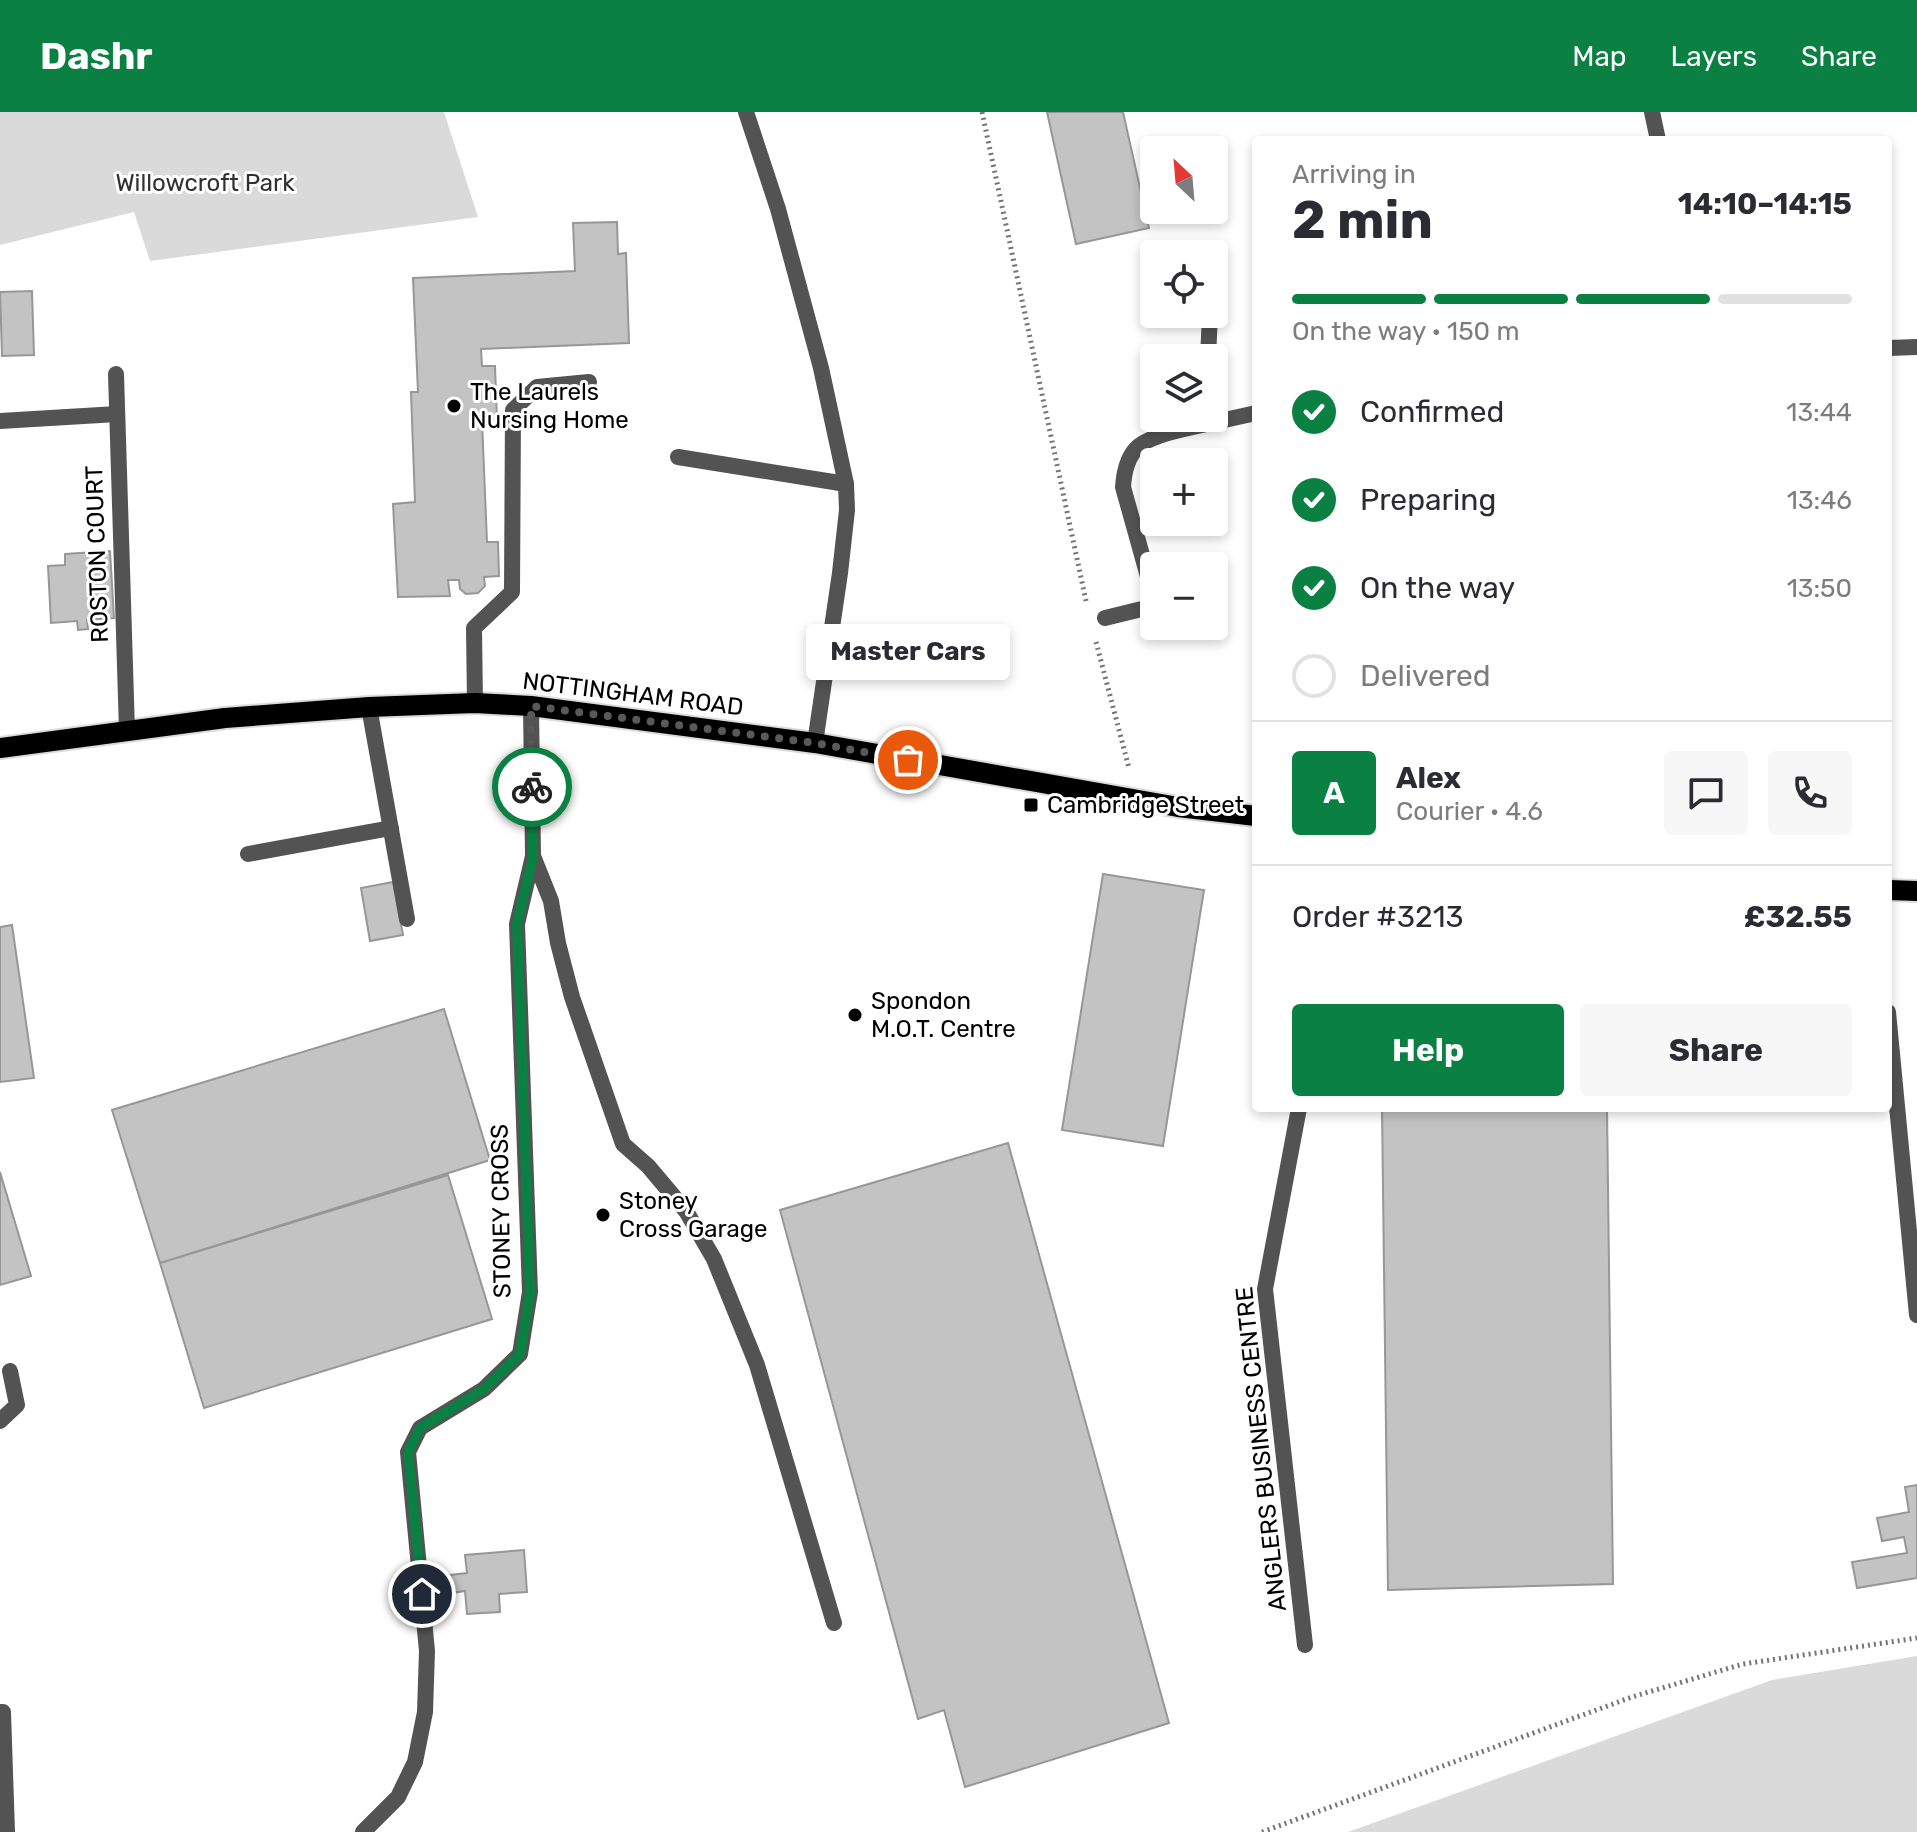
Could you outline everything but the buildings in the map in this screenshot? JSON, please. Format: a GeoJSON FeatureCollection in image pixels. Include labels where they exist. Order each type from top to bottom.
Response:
{"type":"FeatureCollection","features":[{"type":"Feature","properties":{"kind":"main road","name":"NOTTINGHAM ROAD"},"geometry":{"type":"LineString","coordinates":[[0,748],[225,718],[369,707],[475,703],[531,706],[815,743],[1137,800],[1252,815]]}},
{"type":"Feature","properties":{"kind":"main road"},"geometry":{"type":"LineString","coordinates":[[1892,890],[1917,891]]}},
{"type":"Feature","properties":{"kind":"street"},"geometry":{"type":"LineString","coordinates":[[746,112],[778,209],[821,368],[846,484],[847,510],[840,573],[815,743]]}},
{"type":"Feature","properties":{"kind":"street"},"geometry":{"type":"LineString","coordinates":[[1652,112],[1657,136]]}},
{"type":"Feature","properties":{"kind":"street"},"geometry":{"type":"LineString","coordinates":[[1892,348],[1917,347]]}},
{"type":"Feature","properties":{"kind":"street","name":"ROSTON COURT"},"geometry":{"type":"LineString","coordinates":[[116,374],[127,731]]}},
{"type":"Feature","properties":{"kind":"street"},"geometry":{"type":"LineString","coordinates":[[475,703],[474,628],[512,592],[513,410],[537,387],[589,382]]}},
{"type":"Feature","properties":{"kind":"street"},"geometry":{"type":"LineString","coordinates":[[0,421],[117,414]]}},
{"type":"Feature","properties":{"kind":"street"},"geometry":{"type":"LineString","coordinates":[[1228,419],[1252,414]]}},
{"type":"Feature","properties":{"kind":"street"},"geometry":{"type":"LineString","coordinates":[[1141,552],[1123,487],[1124,471],[1140,444],[1182,432]]}},
{"type":"Feature","properties":{"kind":"street"},"geometry":{"type":"LineString","coordinates":[[678,457],[846,484]]}},
{"type":"Feature","properties":{"kind":"street"},"geometry":{"type":"LineString","coordinates":[[1098,620],[1140,610]]}},
{"type":"Feature","properties":{"kind":"street","name":"STONEY CROSS"},"geometry":{"type":"LineString","coordinates":[[363,1832],[398,1797],[415,1762],[425,1712],[427,1651],[408,1452],[411,1442],[420,1428],[484,1389],[520,1354],[530,1292],[517,924],[533,856],[531,706]]}},
{"type":"Feature","properties":{"kind":"street"},"geometry":{"type":"LineString","coordinates":[[369,707],[407,919]]}},
{"type":"Feature","properties":{"kind":"street"},"geometry":{"type":"LineString","coordinates":[[248,854],[391,828]]}},
{"type":"Feature","properties":{"kind":"street"},"geometry":{"type":"LineString","coordinates":[[533,856],[551,901],[572,997],[623,1144],[648,1166],[686,1211],[714,1259],[757,1365],[834,1623]]}},
{"type":"Feature","properties":{"kind":"street"},"geometry":{"type":"LineString","coordinates":[[1892,1054],[1917,1315]]}},
{"type":"Feature","properties":{"kind":"street","name":"ANGLERS BUSINESS CENTRE"},"geometry":{"type":"LineString","coordinates":[[1298,1112],[1265,1289],[1305,1645]]}},
{"type":"Feature","properties":{"kind":"street"},"geometry":{"type":"LineString","coordinates":[[0,1421],[17,1405],[10,1371]]}},
{"type":"Feature","properties":{"kind":"street"},"geometry":{"type":"LineString","coordinates":[[0,1712],[3,1712],[7,1832]]}},
{"type":"Feature","properties":{"kind":"path"},"geometry":{"type":"LineString","coordinates":[[982,112],[1137,800]]}},
{"type":"Feature","properties":{"kind":"path"},"geometry":{"type":"LineString","coordinates":[[1262,1832],[1632,1697],[1743,1664],[1917,1638]]}},
{"type":"Feature","properties":{"kind":"green space","name":"Willowcroft Park"},"geometry":{"type":"Polygon","coordinates":[[[0,112],[444,112],[478,217],[150,261],[134,212],[0,245],[0,112]]]}},
{"type":"Feature","properties":{"kind":"green space"},"geometry":{"type":"Polygon","coordinates":[[[1917,1656],[1917,1832],[1348,1832],[1772,1680],[1917,1656]]]}},
{"type":"Feature","properties":{"kind":"way so far"},"geometry":{"type":"LineString","coordinates":[[532,787],[531,706],[815,743],[908,760]]}},
{"type":"Feature","properties":{"kind":"place","name":"The Laurels Nursing Home"},"geometry":{"type":"Point","coordinates":[454,406]}},
{"type":"Feature","properties":{"kind":"place","name":"Master Cars"},"geometry":{"type":"Point","coordinates":[908,760]}},
{"type":"Feature","properties":{"kind":"place","name":"Cambridge Street"},"geometry":{"type":"Point","coordinates":[1031,805]}},
{"type":"Feature","properties":{"kind":"place","name":"Spondon M.O.T. Centre"},"geometry":{"type":"Point","coordinates":[855,1015]}},
{"type":"Feature","properties":{"kind":"place","name":"Stoney Cross Garage"},"geometry":{"type":"Point","coordinates":[603,1215]}},
{"type":"Feature","properties":{"kind":"route"},"geometry":{"type":"LineString","coordinates":[[422,1594],[408,1452],[411,1442],[420,1428],[484,1389],[520,1354],[530,1292],[517,924],[533,856],[532,787]]}}]}
